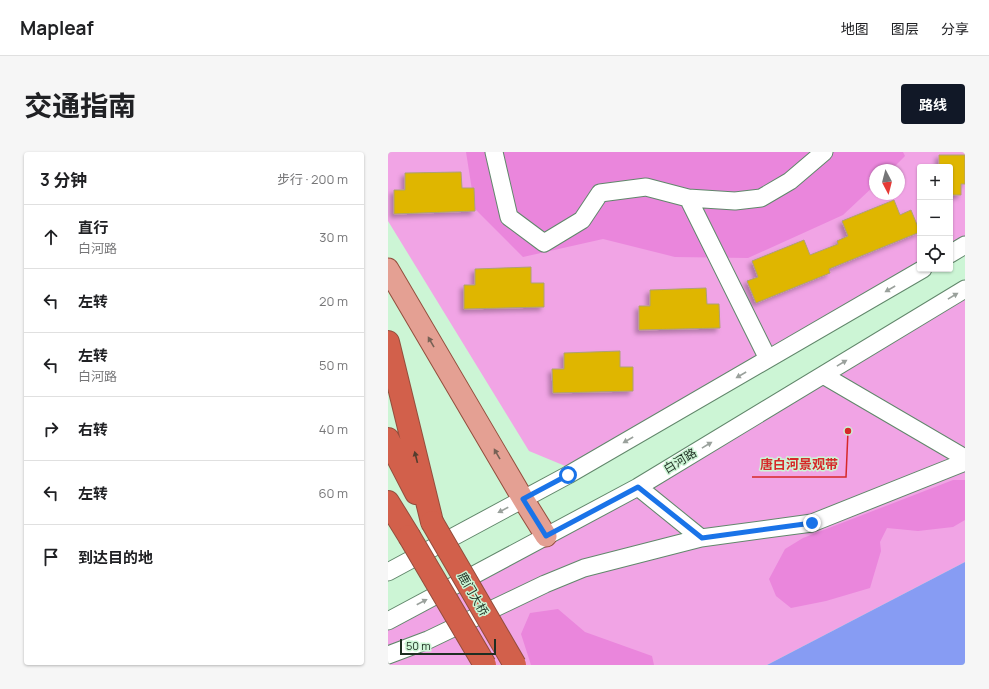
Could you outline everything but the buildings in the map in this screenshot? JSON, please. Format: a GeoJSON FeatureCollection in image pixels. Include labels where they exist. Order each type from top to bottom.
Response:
{"type":"FeatureCollection","features":[{"type":"Feature","properties":{"kind":"highway"},"geometry":{"type":"LineString","coordinates":[[388,342],[432,522]]}},
{"type":"Feature","properties":{"kind":"highway"},"geometry":{"type":"LineString","coordinates":[[388,439],[432,522]]}},
{"type":"Feature","properties":{"kind":"highway"},"geometry":{"type":"LineString","coordinates":[[388,502],[485,665]]}},
{"type":"Feature","properties":{"kind":"highway"},"geometry":{"type":"LineString","coordinates":[[388,512],[409,536]]}},
{"type":"Feature","properties":{"kind":"highway","name":"鹿门大桥"},"geometry":{"type":"LineString","coordinates":[[432,522],[515,665]]}},
{"type":"Feature","properties":{"kind":"main road"},"geometry":{"type":"LineString","coordinates":[[388,269],[546,536]]}},
{"type":"Feature","properties":{"kind":"street"},"geometry":{"type":"LineString","coordinates":[[494,152],[508,218],[544,243],[582,220],[600,193],[646,187],[688,198],[735,202],[761,198],[790,181],[824,152]]}},
{"type":"Feature","properties":{"kind":"street"},"geometry":{"type":"LineString","coordinates":[[688,198],[768,359]]}},
{"type":"Feature","properties":{"kind":"street"},"geometry":{"type":"LineString","coordinates":[[953,252],[965,245]]}},
{"type":"Feature","properties":{"kind":"street"},"geometry":{"type":"LineString","coordinates":[[388,572],[568,475],[919,272]]}},
{"type":"Feature","properties":{"kind":"street","name":"白河路"},"geometry":{"type":"LineString","coordinates":[[388,620],[638,487],[965,289]]}},
{"type":"Feature","properties":{"kind":"street"},"geometry":{"type":"LineString","coordinates":[[823,375],[965,458]]}},
{"type":"Feature","properties":{"kind":"street"},"geometry":{"type":"LineString","coordinates":[[388,655],[428,640],[545,584],[584,568],[702,538],[812,523],[965,462]]}},
{"type":"Feature","properties":{"kind":"street"},"geometry":{"type":"LineString","coordinates":[[638,487],[702,538]]}},
{"type":"Feature","properties":{"kind":"shaded area"},"geometry":{"type":"Polygon","coordinates":[[[388,152],[965,152],[965,236],[953,243],[953,164],[917,164],[917,265],[570,468],[529,451],[388,221],[388,152]]]}},
{"type":"Feature","properties":{"kind":"shaded area"},"geometry":{"type":"Polygon","coordinates":[[[466,152],[903,152],[905,156],[897,164],[869,164],[869,191],[843,215],[748,258],[675,257],[603,239],[523,257],[475,209],[466,152]]]}},
{"type":"Feature","properties":{"kind":"shaded area"},"geometry":{"type":"Polygon","coordinates":[[[965,289],[965,562],[767,665],[388,665],[388,621],[563,526],[965,289]]]}},
{"type":"Feature","properties":{"kind":"shaded area"},"geometry":{"type":"Polygon","coordinates":[[[953,480],[965,480],[965,520],[953,527],[918,531],[887,528],[880,542],[881,551],[870,588],[826,601],[791,608],[776,596],[769,579],[785,549],[803,538],[953,480]]]}},
{"type":"Feature","properties":{"kind":"shaded area"},"geometry":{"type":"Polygon","coordinates":[[[558,609],[585,632],[652,656],[654,665],[531,665],[521,634],[530,613],[558,609]]]}},
{"type":"Feature","properties":{"kind":"water"},"geometry":{"type":"Polygon","coordinates":[[[965,562],[965,665],[767,665],[965,562]]]}},
{"type":"Feature","properties":{"kind":"place","name":"唐白河景观带"},"geometry":{"type":"Point","coordinates":[848,431]}},
{"type":"Feature","properties":{"kind":"route"},"geometry":{"type":"LineString","coordinates":[[568,475],[523,499],[546,536],[638,487],[702,538],[812,523]]}}]}
